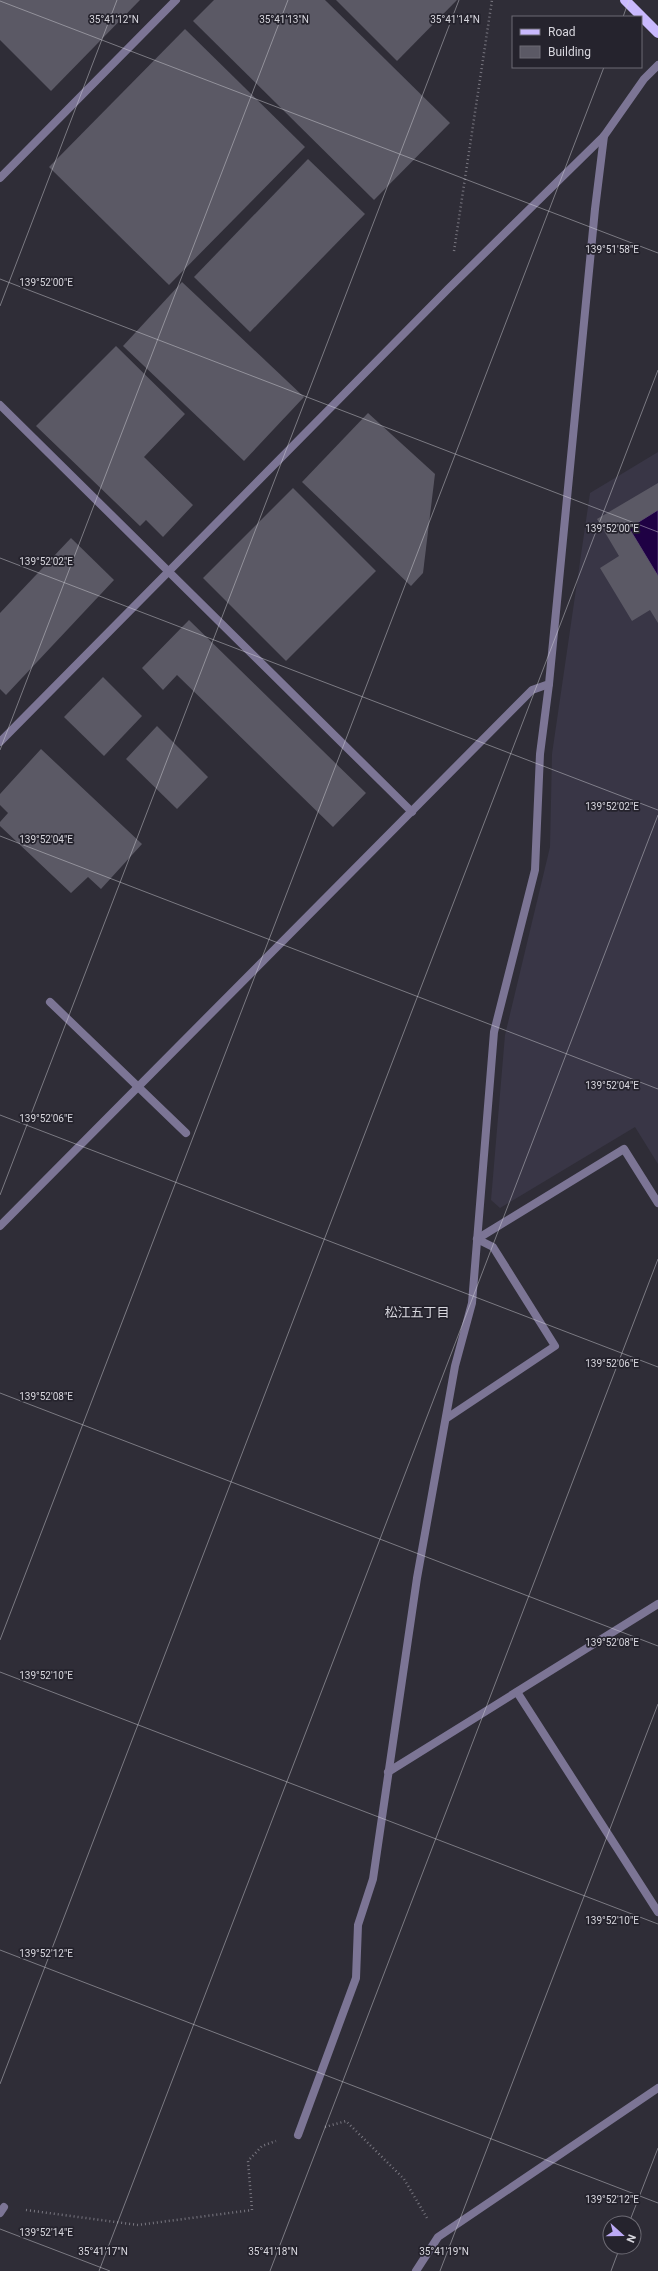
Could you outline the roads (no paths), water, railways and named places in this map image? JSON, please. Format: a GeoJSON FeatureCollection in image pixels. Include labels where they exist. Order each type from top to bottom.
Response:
{"type":"FeatureCollection","features":[{"type":"Feature","properties":{"kind":"main road"},"geometry":{"type":"LineString","coordinates":[[625,0],[641,16]]}},
{"type":"Feature","properties":{"kind":"main road"},"geometry":{"type":"LineString","coordinates":[[642,17],[658,33]]}},
{"type":"Feature","properties":{"kind":"street"},"geometry":{"type":"LineString","coordinates":[[0,178],[176,0]]}},
{"type":"Feature","properties":{"kind":"street"},"geometry":{"type":"LineString","coordinates":[[0,742],[448,289],[604,136],[644,79],[658,65]]}},
{"type":"Feature","properties":{"kind":"street"},"geometry":{"type":"LineString","coordinates":[[298,2135],[356,1978],[358,1925],[373,1878],[417,1578],[447,1418],[455,1366],[472,1304],[494,1032],[535,870],[540,754],[549,684],[595,209],[604,136]]}},
{"type":"Feature","properties":{"kind":"street"},"geometry":{"type":"LineString","coordinates":[[0,405],[412,812]]}},
{"type":"Feature","properties":{"kind":"street"},"geometry":{"type":"LineString","coordinates":[[0,1226],[532,690],[549,684]]}},
{"type":"Feature","properties":{"kind":"street"},"geometry":{"type":"LineString","coordinates":[[50,1002],[186,1133]]}},
{"type":"Feature","properties":{"kind":"street"},"geometry":{"type":"LineString","coordinates":[[477,1240],[624,1149],[658,1203]]}},
{"type":"Feature","properties":{"kind":"street"},"geometry":{"type":"LineString","coordinates":[[651,1191],[658,1186]]}},
{"type":"Feature","properties":{"kind":"street"},"geometry":{"type":"LineString","coordinates":[[447,1418],[555,1346],[493,1247],[477,1240]]}},
{"type":"Feature","properties":{"kind":"street"},"geometry":{"type":"LineString","coordinates":[[388,1772],[658,1604]]}},
{"type":"Feature","properties":{"kind":"street"},"geometry":{"type":"LineString","coordinates":[[517,1692],[658,1912]]}},
{"type":"Feature","properties":{"kind":"street"},"geometry":{"type":"LineString","coordinates":[[417,2271],[438,2237],[658,2088]]}},
{"type":"Feature","properties":{"kind":"district","name":"松江五丁目"},"geometry":{"type":"Point","coordinates":[417,1312]}}]}
